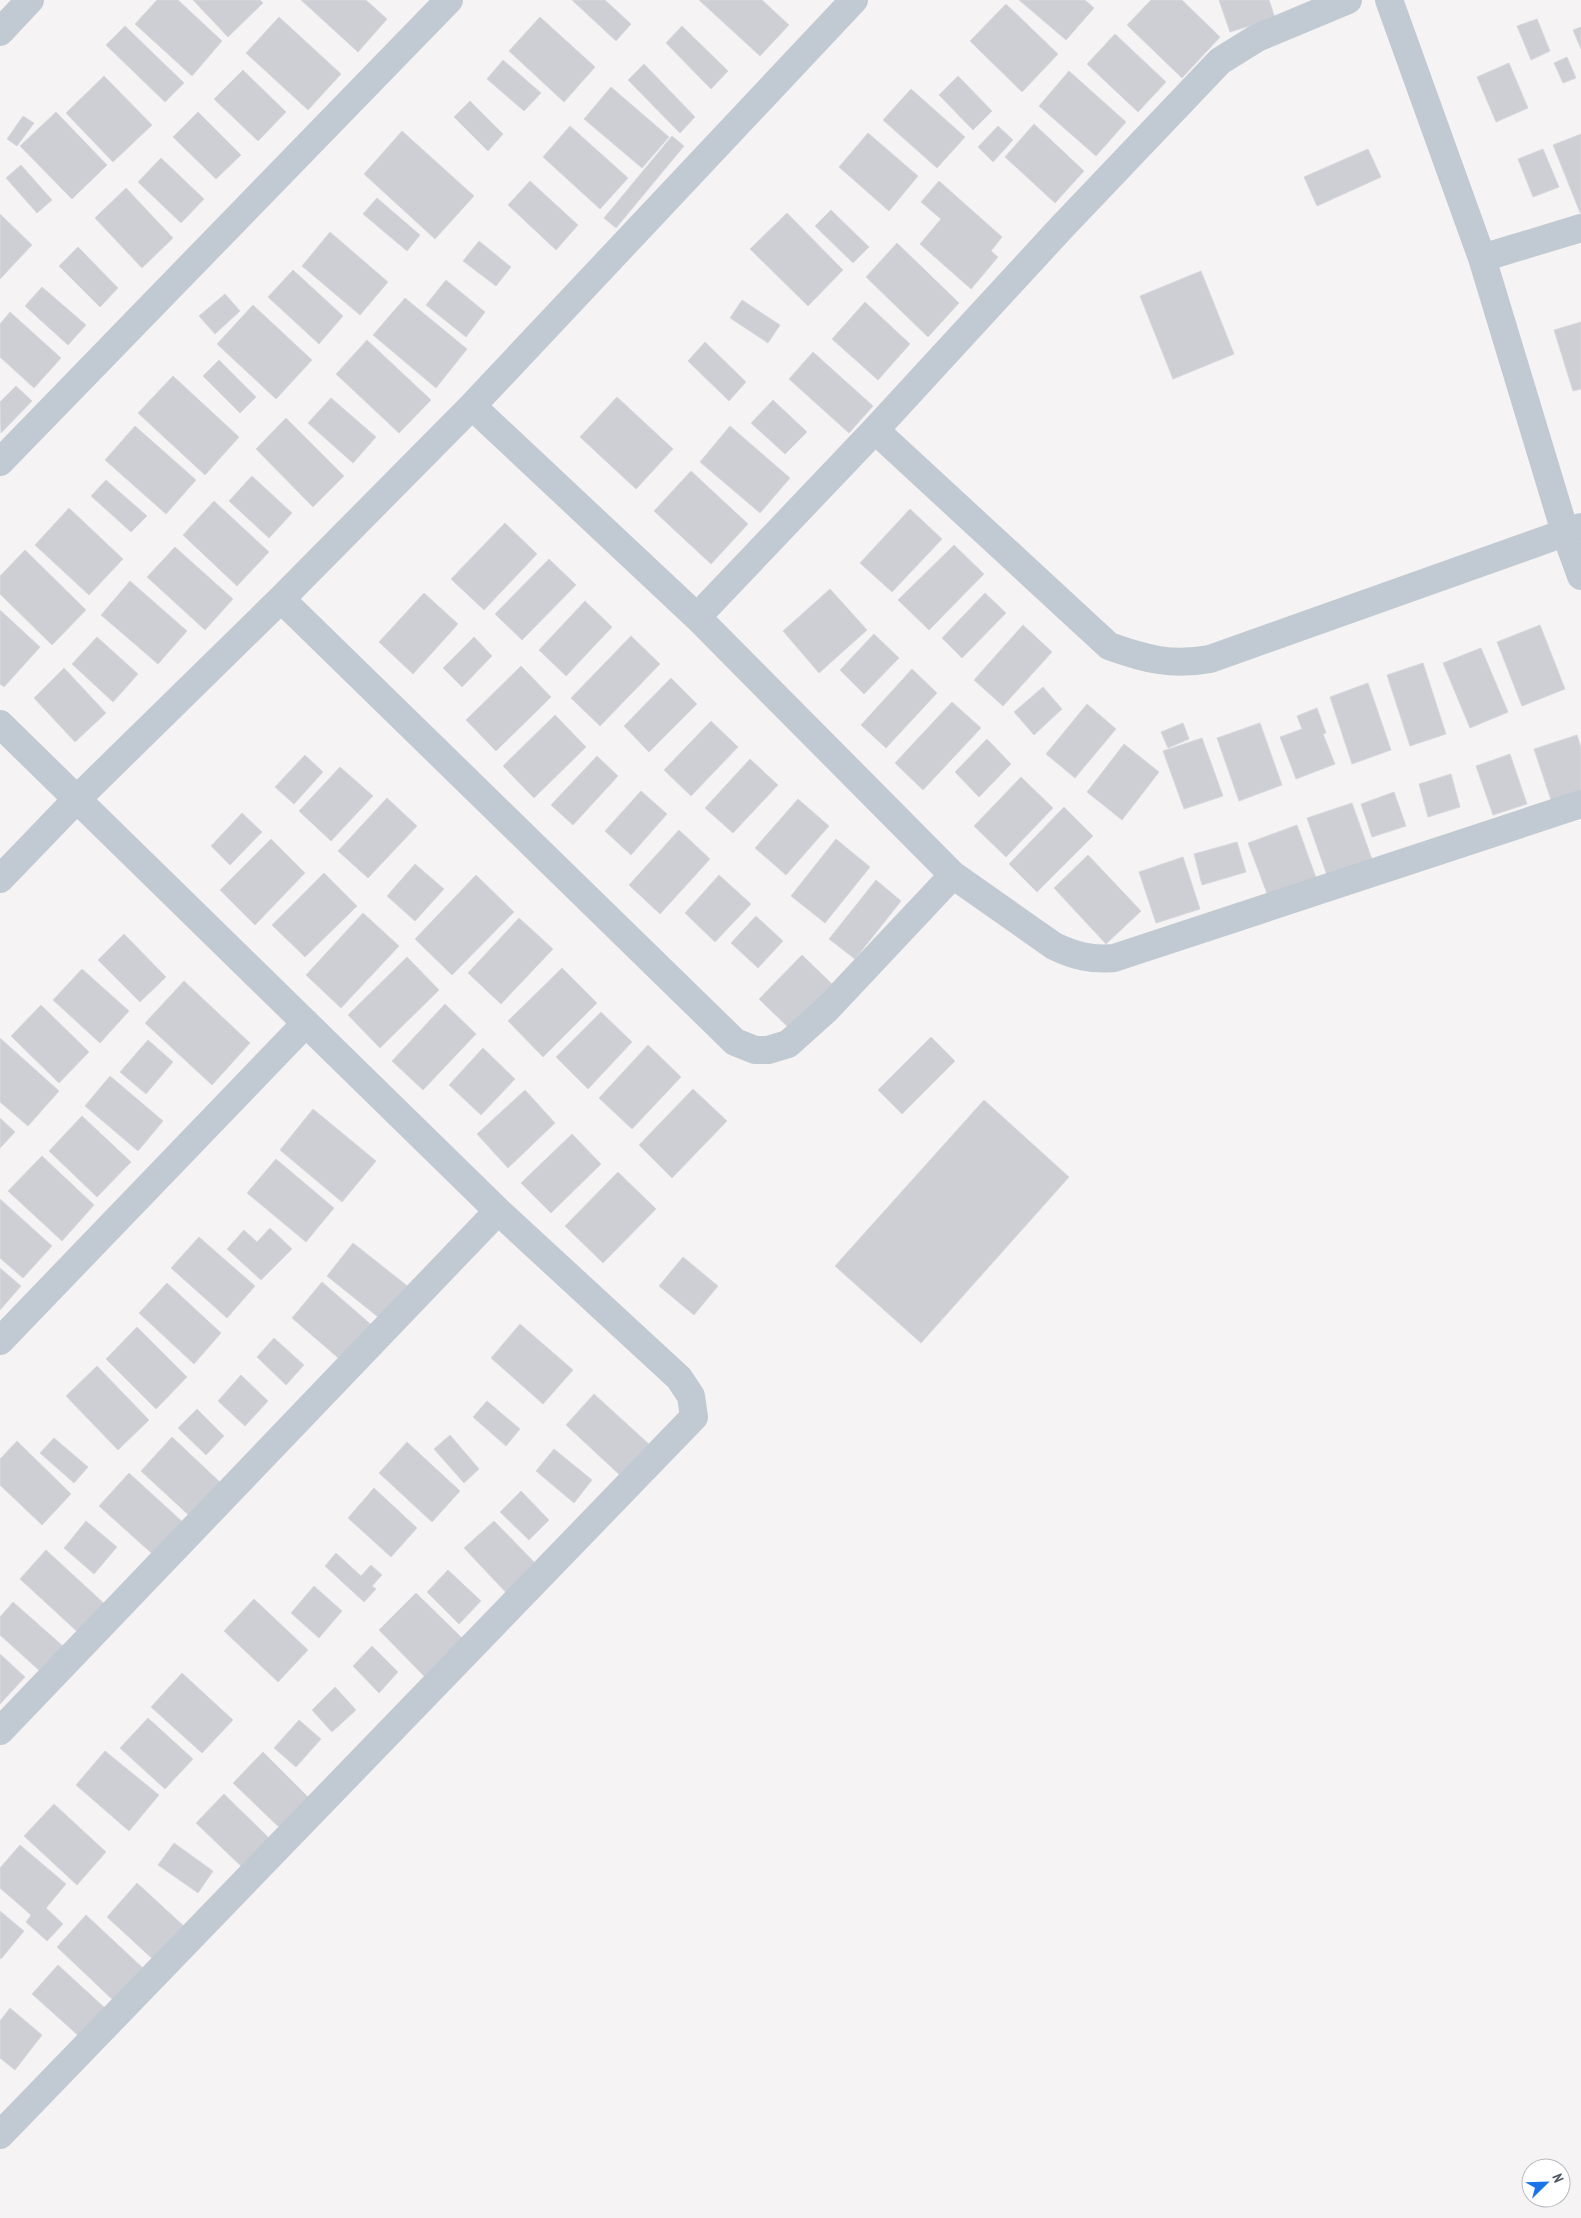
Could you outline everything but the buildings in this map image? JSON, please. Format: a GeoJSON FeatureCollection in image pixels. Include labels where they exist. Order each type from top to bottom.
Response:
{"type":"FeatureCollection","features":[{"type":"Feature","properties":{"kind":"street"},"geometry":{"type":"LineString","coordinates":[[0,32],[30,0]]}},
{"type":"Feature","properties":{"kind":"street"},"geometry":{"type":"LineString","coordinates":[[0,462],[449,0]]}},
{"type":"Feature","properties":{"kind":"street"},"geometry":{"type":"LineString","coordinates":[[0,879],[76,799],[281,599],[472,406],[854,0]]}},
{"type":"Feature","properties":{"kind":"street"},"geometry":{"type":"LineString","coordinates":[[697,617],[875,430],[1061,228],[1220,61],[1257,38],[1348,0]]}},
{"type":"Feature","properties":{"kind":"street"},"geometry":{"type":"LineString","coordinates":[[1389,0],[1482,258],[1573,529],[1581,576]]}},
{"type":"Feature","properties":{"kind":"street"},"geometry":{"type":"LineString","coordinates":[[1482,258],[1581,228]]}},
{"type":"Feature","properties":{"kind":"street"},"geometry":{"type":"LineString","coordinates":[[472,406],[697,617],[953,875],[1054,946],[1087,959],[1114,958],[1581,804]]}},
{"type":"Feature","properties":{"kind":"street"},"geometry":{"type":"LineString","coordinates":[[875,430],[1109,646],[1139,657],[1164,662],[1190,662],[1210,659],[1573,529]]}},
{"type":"Feature","properties":{"kind":"street"},"geometry":{"type":"LineString","coordinates":[[281,599],[735,1042],[755,1050],[768,1050],[788,1044],[827,1009],[953,875]]}},
{"type":"Feature","properties":{"kind":"street"},"geometry":{"type":"LineString","coordinates":[[0,724],[498,1211],[679,1378],[691,1396],[694,1417],[0,2135]]}},
{"type":"Feature","properties":{"kind":"street"},"geometry":{"type":"LineString","coordinates":[[0,1340],[306,1023]]}},
{"type":"Feature","properties":{"kind":"street"},"geometry":{"type":"LineString","coordinates":[[0,1731],[498,1211]]}}]}
